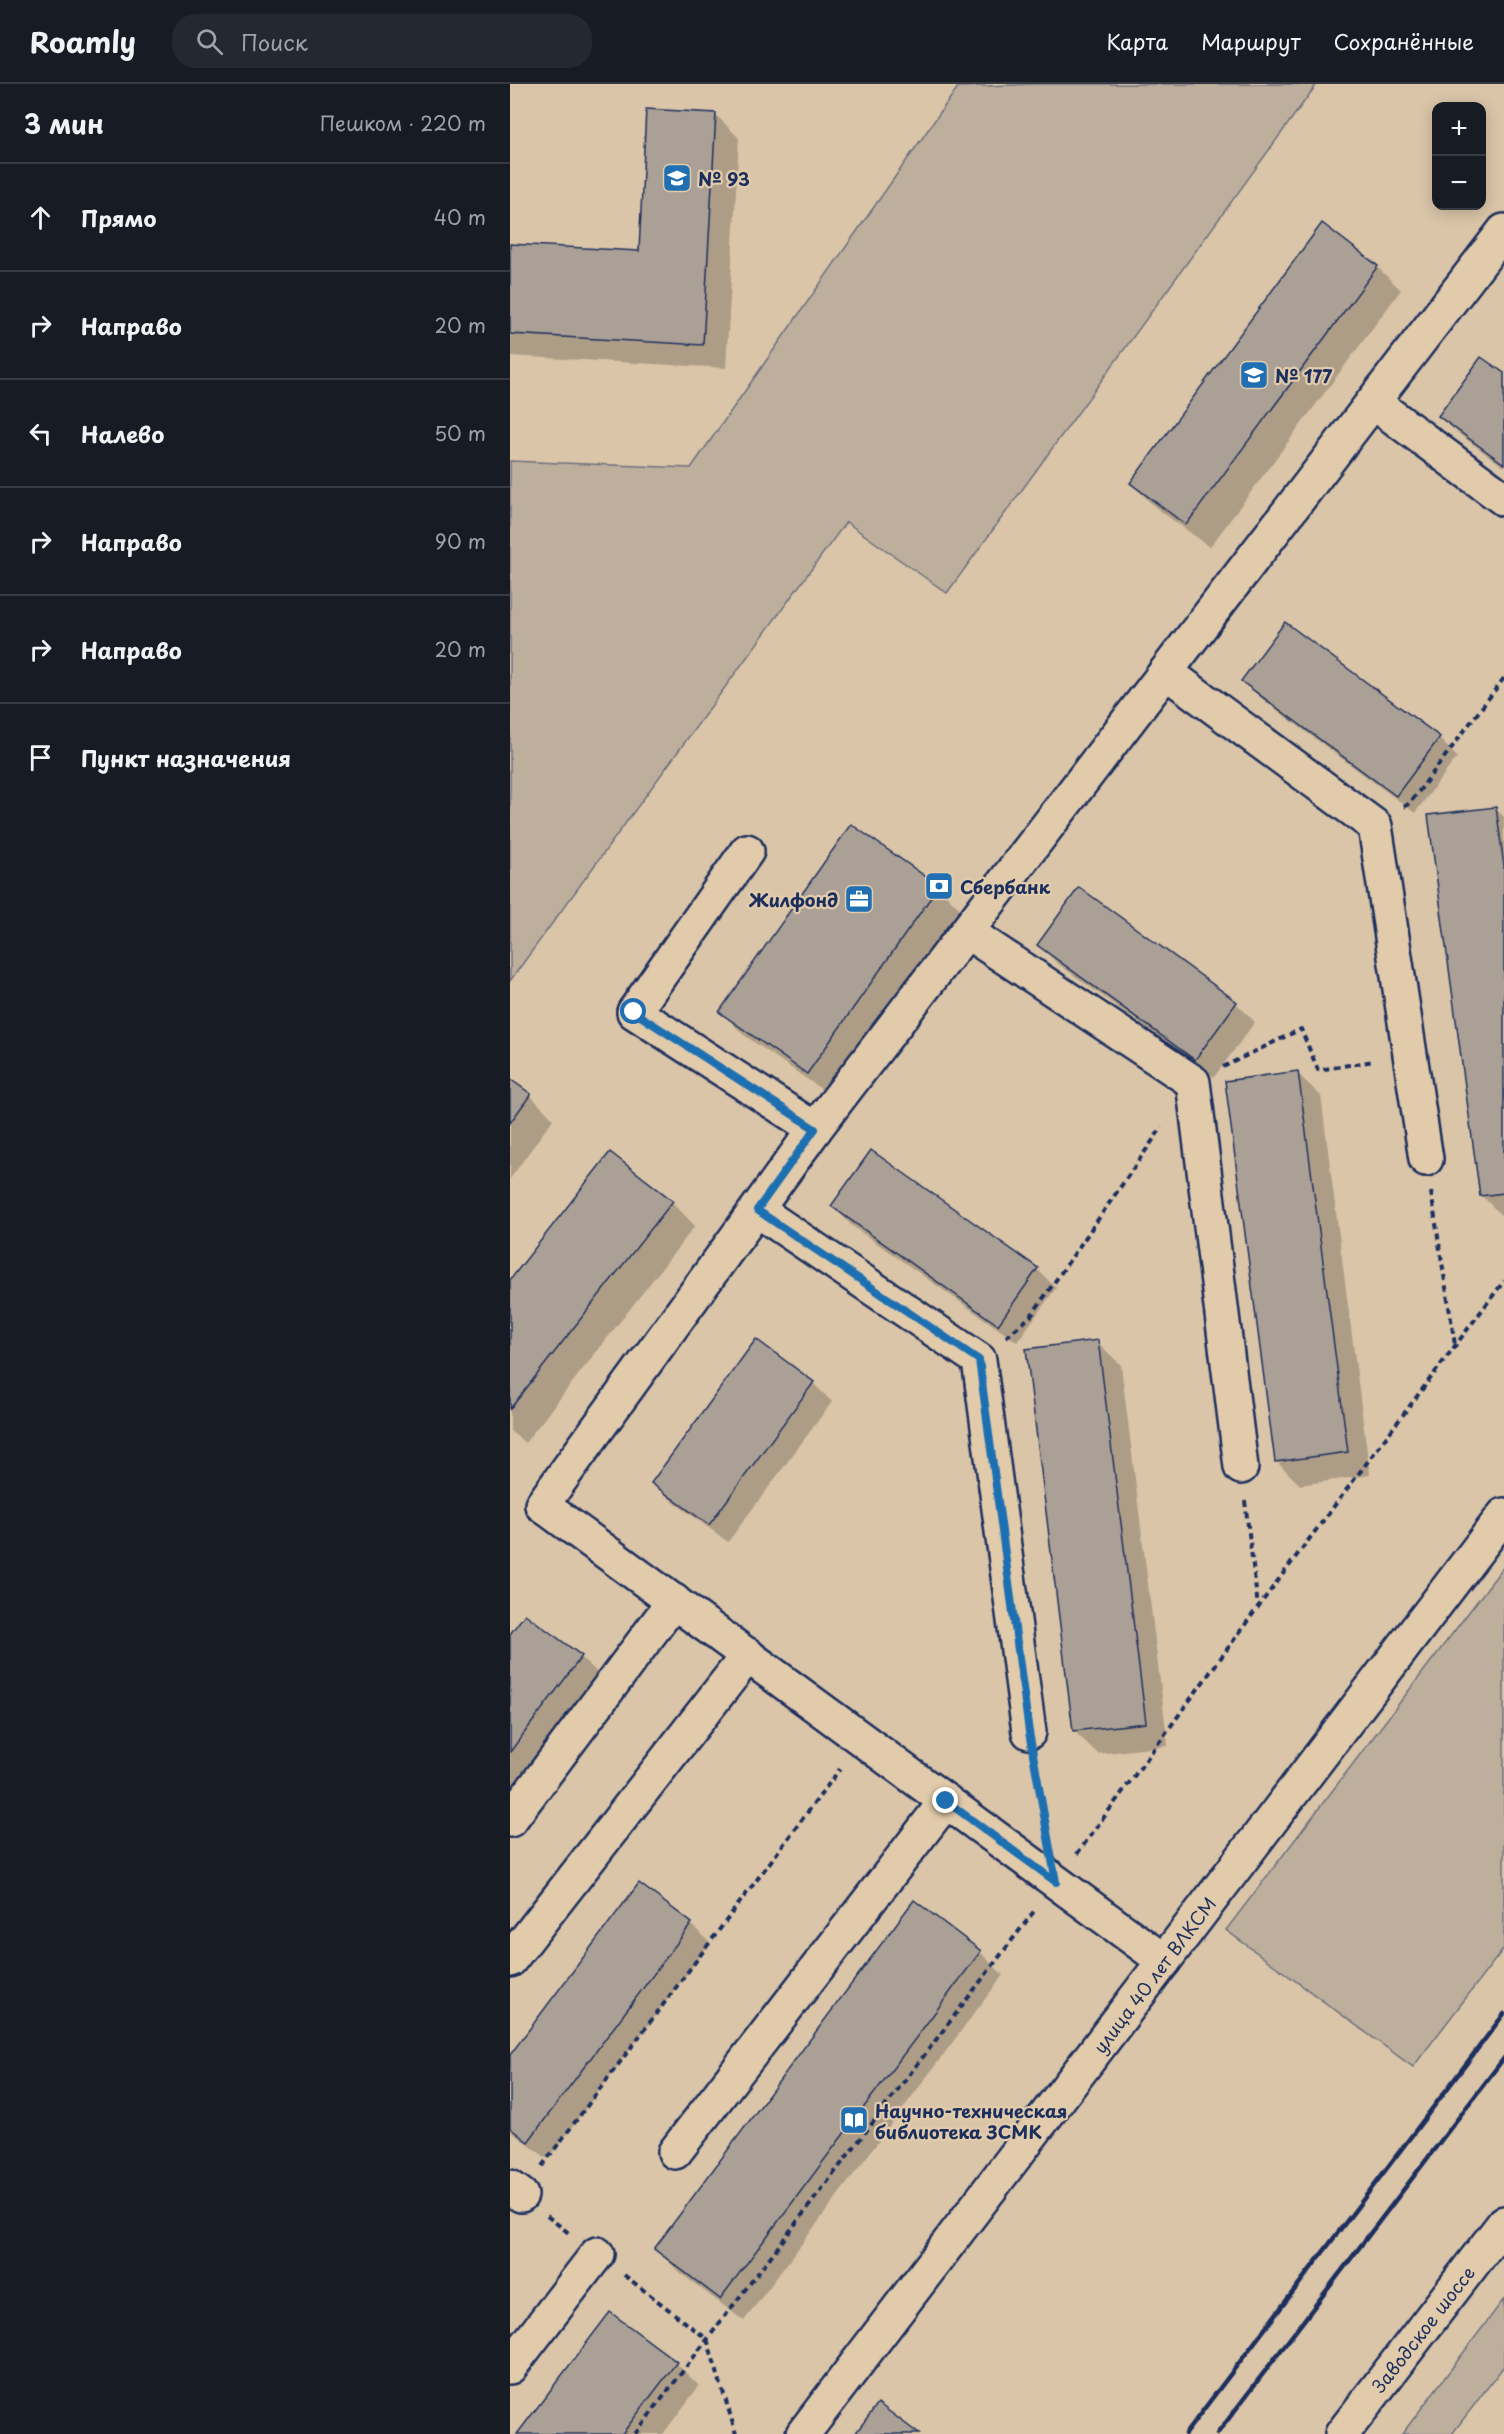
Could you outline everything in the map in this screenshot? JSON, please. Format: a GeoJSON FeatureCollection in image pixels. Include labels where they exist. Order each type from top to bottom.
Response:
{"type":"FeatureCollection","features":[{"type":"Feature","properties":{"kind":"street"},"geometry":{"type":"LineString","coordinates":[[1164,1961],[542,1505],[815,1129],[1504,231]]}},
{"type":"Feature","properties":{"kind":"street"},"geometry":{"type":"LineString","coordinates":[[1373,402],[1504,499]]}},
{"type":"Feature","properties":{"kind":"street"},"geometry":{"type":"LineString","coordinates":[[1166,672],[1375,826],[1426,1159]]}},
{"type":"Feature","properties":{"kind":"street"},"geometry":{"type":"LineString","coordinates":[[747,851],[634,1012],[815,1129]]}},
{"type":"Feature","properties":{"kind":"street"},"geometry":{"type":"LineString","coordinates":[[967,932],[1193,1082],[1241,1467]]}},
{"type":"Feature","properties":{"kind":"street"},"geometry":{"type":"LineString","coordinates":[[757,1210],[979,1360],[1029,1732]]}},
{"type":"Feature","properties":{"kind":"street","name":"улица 40 лет ВЛКСМ"},"geometry":{"type":"LineString","coordinates":[[803,2434],[1504,1515]]}},
{"type":"Feature","properties":{"kind":"street"},"geometry":{"type":"LineString","coordinates":[[510,1820],[674,1601]]}},
{"type":"Feature","properties":{"kind":"street"},"geometry":{"type":"LineString","coordinates":[[510,1960],[748,1655]]}},
{"type":"Feature","properties":{"kind":"street"},"geometry":{"type":"LineString","coordinates":[[675,2152],[946,1801]]}},
{"type":"Feature","properties":{"kind":"street","name":"Заводское шоссе"},"geometry":{"type":"LineString","coordinates":[[1342,2434],[1504,2223]]}},
{"type":"Feature","properties":{"kind":"street"},"geometry":{"type":"LineString","coordinates":[[510,2367],[597,2254]]}},
{"type":"Feature","properties":{"kind":"path"},"geometry":{"type":"LineString","coordinates":[[1375,826],[1410,803],[1504,678]]}},
{"type":"Feature","properties":{"kind":"path"},"geometry":{"type":"LineString","coordinates":[[1426,1159],[1455,1346]]}},
{"type":"Feature","properties":{"kind":"path"},"geometry":{"type":"LineString","coordinates":[[635,2434],[1056,1882],[1258,1606],[1504,1281]]}},
{"type":"Feature","properties":{"kind":"path"},"geometry":{"type":"LineString","coordinates":[[1241,1467],[1258,1606]]}},
{"type":"Feature","properties":{"kind":"path"},"geometry":{"type":"LineString","coordinates":[[1029,1732],[1056,1882]]}},
{"type":"Feature","properties":{"kind":"shaded area"},"geometry":{"type":"Polygon","coordinates":[[[1038,84],[1317,84],[947,593],[846,522],[510,981],[510,461],[691,468],[958,87],[1038,84]]]}},
{"type":"Feature","properties":{"kind":"shaded area"},"geometry":{"type":"Polygon","coordinates":[[[1504,1566],[1504,1948],[1413,2067],[1226,1930],[1504,1566]]]}},
{"type":"Feature","properties":{"kind":"shaded area"},"geometry":{"type":"Polygon","coordinates":[[[1504,2299],[1504,2366],[1452,2434],[1402,2434],[1504,2299]]]}},
{"type":"Feature","properties":{"kind":"building","name":"№ 93"},"geometry":{"type":"Polygon","coordinates":[[[646,109],[716,113],[703,345],[510,334],[510,244],[639,251],[646,109]]]}},
{"type":"Feature","properties":{"kind":"building","name":"№ 177"},"geometry":{"type":"Polygon","coordinates":[[[1322,223],[1378,266],[1186,525],[1130,483],[1322,223]]]}},
{"type":"Feature","properties":{"kind":"building"},"geometry":{"type":"Polygon","coordinates":[[[1481,357],[1504,373],[1504,464],[1438,416],[1481,357]]]}},
{"type":"Feature","properties":{"kind":"building"},"geometry":{"type":"Polygon","coordinates":[[[1285,622],[1440,737],[1396,796],[1241,681],[1285,622]]]}},
{"type":"Feature","properties":{"kind":"building"},"geometry":{"type":"Polygon","coordinates":[[[1496,807],[1504,866],[1504,1193],[1480,1196],[1428,815],[1496,807]]]}},
{"type":"Feature","properties":{"kind":"building"},"geometry":{"type":"Polygon","coordinates":[[[851,824],[939,886],[807,1074],[719,1012],[851,824]]]}},
{"type":"Feature","properties":{"kind":"building"},"geometry":{"type":"Polygon","coordinates":[[[1079,887],[1237,1002],[1195,1060],[1037,945],[1079,887]]]}},
{"type":"Feature","properties":{"kind":"building"},"geometry":{"type":"Polygon","coordinates":[[[1298,1071],[1348,1452],[1275,1462],[1225,1081],[1298,1071]]]}},
{"type":"Feature","properties":{"kind":"building"},"geometry":{"type":"Polygon","coordinates":[[[510,1079],[531,1094],[510,1123],[510,1079]]]}},
{"type":"Feature","properties":{"kind":"building"},"geometry":{"type":"Polygon","coordinates":[[[871,1150],[1038,1268],[998,1325],[831,1206],[871,1150]]]}},
{"type":"Feature","properties":{"kind":"building"},"geometry":{"type":"Polygon","coordinates":[[[610,1152],[673,1201],[510,1409],[510,1280],[610,1152]]]}},
{"type":"Feature","properties":{"kind":"building"},"geometry":{"type":"Polygon","coordinates":[[[756,1339],[814,1382],[709,1525],[651,1483],[756,1339]]]}},
{"type":"Feature","properties":{"kind":"building"},"geometry":{"type":"Polygon","coordinates":[[[1098,1340],[1146,1723],[1073,1731],[1026,1349],[1098,1340]]]}},
{"type":"Feature","properties":{"kind":"building"},"geometry":{"type":"Polygon","coordinates":[[[525,1614],[582,1656],[510,1752],[510,1634],[525,1614]]]}},
{"type":"Feature","properties":{"kind":"building"},"geometry":{"type":"Polygon","coordinates":[[[639,1883],[692,1923],[528,2142],[510,2128],[510,2055],[639,1883]]]}},
{"type":"Feature","properties":{"kind":"building"},"geometry":{"type":"Polygon","coordinates":[[[914,1900],[981,1951],[720,2299],[654,2249],[914,1900]]]}},
{"type":"Feature","properties":{"kind":"building"},"geometry":{"type":"Polygon","coordinates":[[[610,2312],[677,2362],[622,2434],[517,2434],[610,2312]]]}},
{"type":"Feature","properties":{"kind":"building"},"geometry":{"type":"Polygon","coordinates":[[[878,2403],[919,2434],[855,2434],[878,2403]]]}},
{"type":"Feature","properties":{"kind":"railway"},"geometry":{"type":"LineString","coordinates":[[1185,2434],[1504,2014]]}},
{"type":"Feature","properties":{"kind":"railway"},"geometry":{"type":"LineString","coordinates":[[1217,2434],[1504,2058]]}},
{"type":"Feature","properties":{"kind":"place","name":"№ 93"},"geometry":{"type":"Point","coordinates":[677,178]}},
{"type":"Feature","properties":{"kind":"place","name":"№ 177"},"geometry":{"type":"Point","coordinates":[1254,375]}},
{"type":"Feature","properties":{"kind":"place","name":"Сбербанк"},"geometry":{"type":"Point","coordinates":[939,886]}},
{"type":"Feature","properties":{"kind":"place","name":"Жилфонд"},"geometry":{"type":"Point","coordinates":[859,899]}},
{"type":"Feature","properties":{"kind":"place","name":"Научно-техническая библиотека ЗСМК"},"geometry":{"type":"Point","coordinates":[854,2120]}},
{"type":"Feature","properties":{"kind":"route"},"geometry":{"type":"LineString","coordinates":[[634,1012],[815,1129],[757,1210],[979,1360],[1029,1732],[1056,1882],[946,1801]]}}]}
